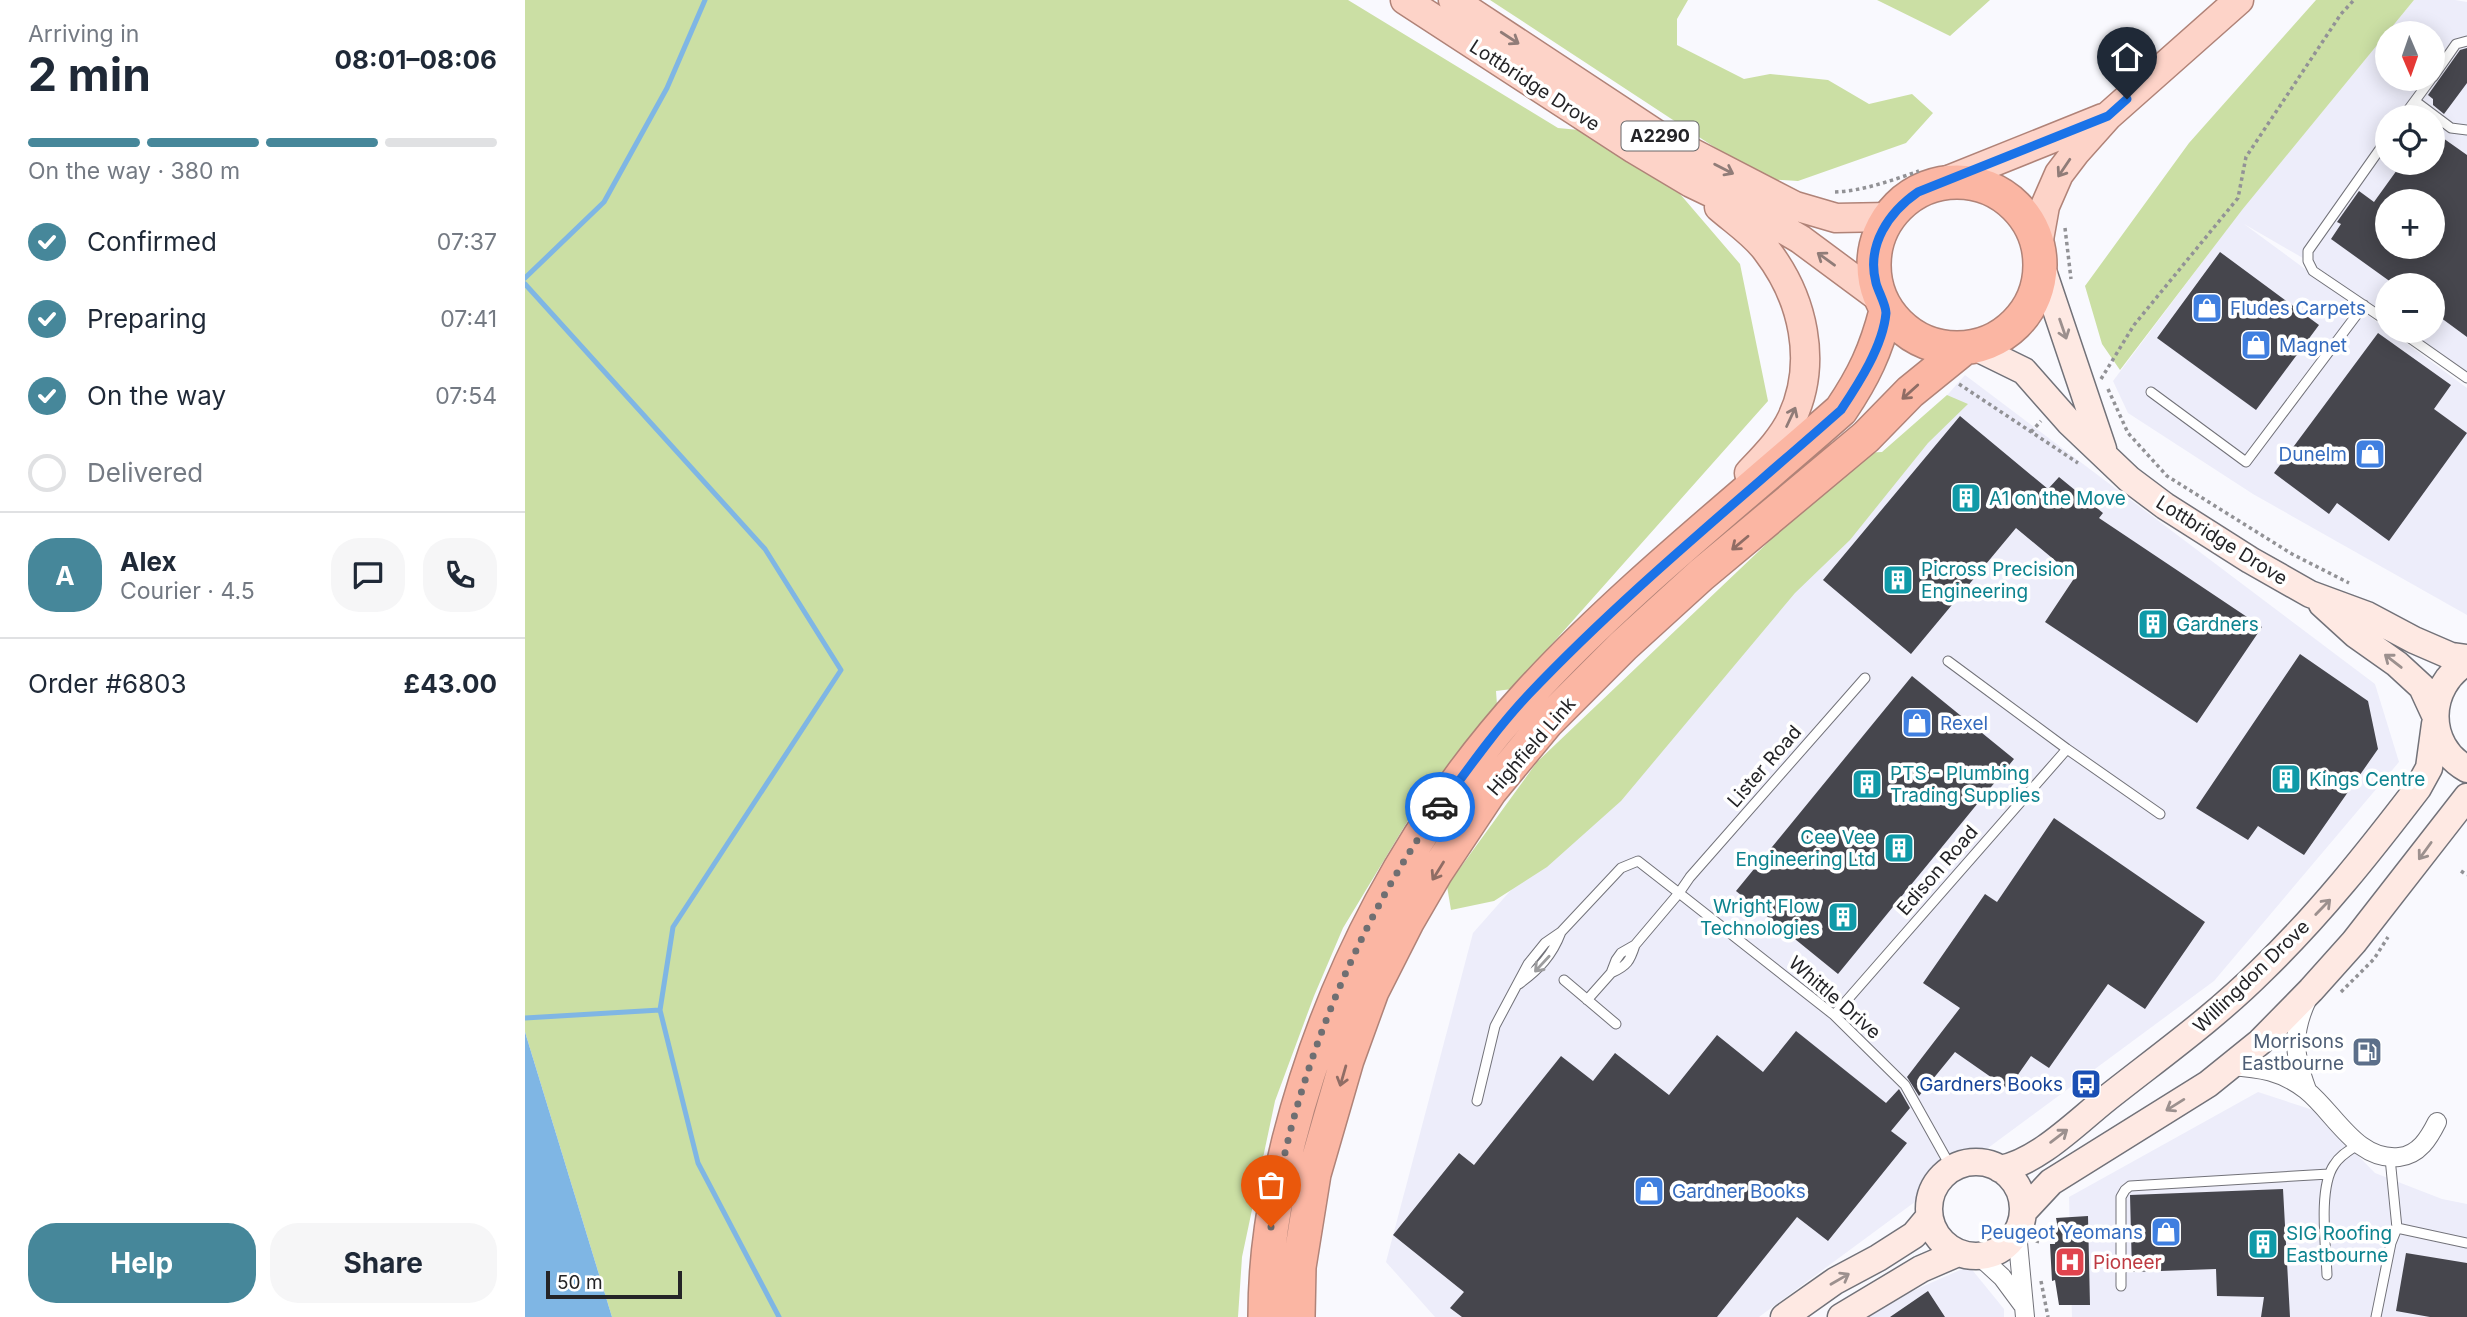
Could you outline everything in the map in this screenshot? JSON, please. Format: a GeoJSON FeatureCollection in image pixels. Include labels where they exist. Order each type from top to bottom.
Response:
{"type":"FeatureCollection","features":[{"type":"Feature","properties":{"kind":"highway"},"geometry":{"type":"LineString","coordinates":[[1928,177],[1980,185],[2000,194],[2017,207],[2030,225],[2040,255],[2038,288],[2029,308],[2015,326],[1996,339],[1969,348],[1941,347],[1921,341],[1903,329],[1884,305],[1875,279],[1874,257],[1879,236],[1889,217],[1902,202],[1918,192],[1928,177]]}},
{"type":"Feature","properties":{"kind":"highway","name":"Highfield Link"},"geometry":{"type":"LineString","coordinates":[[1265,1317],[1265,1269],[1273,1206],[1301,1092],[1343,978],[1387,889],[1426,825],[1482,748],[1527,696],[1583,640],[1841,410],[1862,380],[1875,351],[1884,305]]}},
{"type":"Feature","properties":{"kind":"highway","name":"Highfield Link"},"geometry":{"type":"LineString","coordinates":[[1298,1317],[1299,1267],[1314,1174],[1347,1060],[1372,991],[1430,883],[1490,791],[1547,722],[1623,646],[1701,575],[1866,436],[1910,392],[1969,348]]}},
{"type":"Feature","properties":{"kind":"main road","name":"Lottbridge Drove"},"geometry":{"type":"LineString","coordinates":[[1405,0],[1634,149],[1691,183],[1764,218],[1800,239],[1884,305]]}},
{"type":"Feature","properties":{"kind":"main road","name":"Lottbridge Drove"},"geometry":{"type":"LineString","coordinates":[[1453,0],[1656,134],[1795,206],[1836,218],[1889,217]]}},
{"type":"Feature","properties":{"kind":"main road"},"geometry":{"type":"LineString","coordinates":[[2040,255],[2045,206],[2059,174],[2108,116],[2239,0]]}},
{"type":"Feature","properties":{"kind":"main road"},"geometry":{"type":"LineString","coordinates":[[1928,177],[2108,116]]}},
{"type":"Feature","properties":{"kind":"main road"},"geometry":{"type":"LineString","coordinates":[[1691,183],[1766,249],[1786,279],[1799,311],[1806,346],[1803,386],[1792,419],[1774,446],[1705,529]]}},
{"type":"Feature","properties":{"kind":"street","name":"Lottbridge Drove"},"geometry":{"type":"LineString","coordinates":[[2040,255],[2089,413],[2106,454]]}},
{"type":"Feature","properties":{"kind":"street","name":"Lottbridge Drove"},"geometry":{"type":"LineString","coordinates":[[1969,348],[2024,371],[2069,422],[2106,454],[2129,479],[2165,506],[2250,560],[2310,594],[2367,615],[2414,640],[2467,660]]}},
{"type":"Feature","properties":{"kind":"street","name":"Lottbridge Drove"},"geometry":{"type":"LineString","coordinates":[[2310,594],[2356,635],[2397,664],[2422,687],[2435,719],[2440,741],[2450,756],[2467,769]]}},
{"type":"Feature","properties":{"kind":"street","name":"Willingdon Drove"},"geometry":{"type":"LineString","coordinates":[[2000,1169],[2026,1160],[2188,1036],[2270,962],[2330,900],[2419,788],[2429,768],[2437,696],[2445,681],[2467,660]]}},
{"type":"Feature","properties":{"kind":"street"},"geometry":{"type":"LineString","coordinates":[[1841,1317],[1921,1269],[1968,1255],[1994,1253],[2007,1244],[2020,1222],[2051,1182],[2208,1084],[2260,1042],[2311,990],[2400,886],[2467,797]]}},
{"type":"Feature","properties":{"kind":"street"},"geometry":{"type":"LineString","coordinates":[[2307,1090],[2298,1067],[2295,1035],[2311,990]]}},
{"type":"Feature","properties":{"kind":"street"},"geometry":{"type":"LineString","coordinates":[[2230,1066],[2262,1068],[2285,1076],[2307,1090],[2359,1144],[2370,1152],[2390,1158],[2407,1156],[2420,1148],[2437,1122]]}},
{"type":"Feature","properties":{"kind":"street"},"geometry":{"type":"LineString","coordinates":[[1976,1162],[1989,1164],[2000,1169],[2018,1187],[2024,1311],[2002,1277],[1938,1239],[1929,1217],[1929,1203],[1933,1189],[1952,1169],[1976,1162]]}},
{"type":"Feature","properties":{"kind":"street"},"geometry":{"type":"LineString","coordinates":[[1784,1317],[1835,1281],[1914,1235],[1929,1217]]}},
{"type":"Feature","properties":{"kind":"lane"},"geometry":{"type":"LineString","coordinates":[[2445,60],[2456,44],[2467,41]]}},
{"type":"Feature","properties":{"kind":"lane"},"geometry":{"type":"LineString","coordinates":[[2412,105],[2422,91]]}},
{"type":"Feature","properties":{"kind":"lane"},"geometry":{"type":"LineString","coordinates":[[2415,101],[2451,128],[2467,130]]}},
{"type":"Feature","properties":{"kind":"lane"},"geometry":{"type":"LineString","coordinates":[[2375,156],[2308,251],[2308,261],[2313,271],[2375,312]]}},
{"type":"Feature","properties":{"kind":"lane"},"geometry":{"type":"LineString","coordinates":[[2151,392],[2246,462],[2364,304]]}},
{"type":"Feature","properties":{"kind":"lane"},"geometry":{"type":"LineString","coordinates":[[2417,343],[2467,378]]}},
{"type":"Feature","properties":{"kind":"lane"},"geometry":{"type":"LineString","coordinates":[[1948,661],[2160,814]]}},
{"type":"Feature","properties":{"kind":"lane","name":"Lister Road"},"geometry":{"type":"LineString","coordinates":[[1679,893],[1690,877],[1865,678]]}},
{"type":"Feature","properties":{"kind":"lane","name":"Edison Road"},"geometry":{"type":"LineString","coordinates":[[1834,1015],[2067,749]]}},
{"type":"Feature","properties":{"kind":"lane","name":"Whittle Drive"},"geometry":{"type":"LineString","coordinates":[[1477,1101],[1495,1026],[1514,988],[1538,970],[1554,951],[1561,932],[1621,867],[1638,861],[1834,1015],[1905,1085],[1952,1169]]}},
{"type":"Feature","properties":{"kind":"lane"},"geometry":{"type":"LineString","coordinates":[[1587,1000],[1611,973],[1621,953],[1635,945],[1679,893]]}},
{"type":"Feature","properties":{"kind":"lane"},"geometry":{"type":"LineString","coordinates":[[1564,981],[1616,1024]]}},
{"type":"Feature","properties":{"kind":"lane"},"geometry":{"type":"LineString","coordinates":[[2327,1275],[2325,1208],[2329,1174],[2345,1153],[2359,1144]]}},
{"type":"Feature","properties":{"kind":"lane"},"geometry":{"type":"LineString","coordinates":[[2375,1317],[2391,1243],[2397,1228],[2390,1158]]}},
{"type":"Feature","properties":{"kind":"lane"},"geometry":{"type":"LineString","coordinates":[[2121,1286],[2121,1197],[2130,1186],[2329,1174]]}},
{"type":"Feature","properties":{"kind":"lane"},"geometry":{"type":"LineString","coordinates":[[2397,1228],[2467,1243]]}},
{"type":"Feature","properties":{"kind":"path"},"geometry":{"type":"LineString","coordinates":[[2103,378],[2134,325],[2238,198],[2246,156],[2341,14],[2354,0]]}},
{"type":"Feature","properties":{"kind":"path"},"geometry":{"type":"LineString","coordinates":[[1824,193],[1845,192],[1928,177]]}},
{"type":"Feature","properties":{"kind":"path"},"geometry":{"type":"LineString","coordinates":[[2461,871],[2467,875]]}},
{"type":"Feature","properties":{"kind":"shaded area"},"geometry":{"type":"Polygon","coordinates":[[[2414,0],[2467,2],[2467,372],[2425,343],[2445,343],[2445,273],[2375,273],[2375,308],[2308,261],[2244,224],[2375,320],[2375,343],[2406,343],[2467,388],[2467,615],[2253,494],[2128,413],[2113,381],[2236,217],[2375,48],[2375,91],[2445,91],[2445,21],[2397,21],[2414,0]]]}},
{"type":"Feature","properties":{"kind":"shaded area"},"geometry":{"type":"Polygon","coordinates":[[[1965,375],[2375,684],[2399,762],[2214,981],[1759,1317],[1435,1317],[1386,1262],[1473,933],[1965,375]]]}},
{"type":"Feature","properties":{"kind":"shaded area"},"geometry":{"type":"Polygon","coordinates":[[[2258,1092],[2313,1110],[2375,1173],[2442,1199],[2467,1204],[2467,1317],[2072,1317],[2069,1197],[2258,1092]]]}},
{"type":"Feature","properties":{"kind":"shaded area"},"geometry":{"type":"Polygon","coordinates":[[[1969,1266],[2004,1309],[2004,1317],[1854,1317],[1969,1266]]]}},
{"type":"Feature","properties":{"kind":"green space"},"geometry":{"type":"Polygon","coordinates":[[[525,0],[1348,0],[1558,128],[1579,130],[1680,194],[1740,264],[1768,401],[1512,689],[1496,691],[1497,705],[1421,799],[1343,928],[1314,996],[1275,1101],[1242,1257],[1238,1317],[612,1317],[525,1032],[525,0]]]}},
{"type":"Feature","properties":{"kind":"green space"},"geometry":{"type":"Polygon","coordinates":[[[1490,0],[1688,0],[1677,19],[1677,45],[1744,79],[1770,74],[1828,80],[1869,104],[1912,94],[1933,113],[1906,143],[1798,181],[1763,179],[1490,0]]]}},
{"type":"Feature","properties":{"kind":"green space"},"geometry":{"type":"Polygon","coordinates":[[[1877,0],[1990,0],[1950,36],[1877,0]]]}},
{"type":"Feature","properties":{"kind":"green space"},"geometry":{"type":"Polygon","coordinates":[[[2316,0],[2414,0],[2397,21],[2375,21],[2375,48],[2242,210],[2120,370],[2102,344],[2085,286],[2189,143],[2316,0]]]}},
{"type":"Feature","properties":{"kind":"green space"},"geometry":{"type":"Polygon","coordinates":[[[1947,395],[1968,404],[1928,443],[1850,540],[1795,593],[1621,801],[1547,867],[1494,901],[1451,910],[1447,886],[1537,762],[1862,453],[1882,452],[1947,395]]]}},
{"type":"Feature","properties":{"kind":"water"},"geometry":{"type":"Polygon","coordinates":[[[525,1032],[612,1317],[525,1317],[525,1032]]]}},
{"type":"Feature","properties":{"kind":"building"},"geometry":{"type":"Polygon","coordinates":[[[2467,48],[2467,83],[2445,113],[2445,105],[2433,105],[2433,99],[2428,95],[2431,91],[2445,91],[2445,71],[2460,50],[2467,48]]]}},
{"type":"Feature","properties":{"kind":"building"},"geometry":{"type":"Polygon","coordinates":[[[2445,139],[2467,155],[2467,337],[2445,321],[2445,273],[2378,273],[2331,239],[2341,224],[2337,222],[2359,191],[2375,201],[2375,259],[2445,259],[2445,189],[2383,189],[2393,175],[2445,175],[2445,139]]]}},
{"type":"Feature","properties":{"kind":"building","name":"Magnet"},"geometry":{"type":"Polygon","coordinates":[[[2220,252],[2319,325],[2256,410],[2157,338],[2220,252]]]}},
{"type":"Feature","properties":{"kind":"building","name":"Dunelm"},"geometry":{"type":"Polygon","coordinates":[[[2375,337],[2375,343],[2392,343],[2451,385],[2434,409],[2467,433],[2389,541],[2337,503],[2329,514],[2274,473],[2375,337]]]}},
{"type":"Feature","properties":{"kind":"building"},"geometry":{"type":"Polygon","coordinates":[[[1960,416],[2048,489],[2059,477],[2103,513],[2099,518],[2262,627],[2197,723],[2045,622],[2075,577],[2016,528],[1911,654],[1823,580],[1960,416]]]}},
{"type":"Feature","properties":{"kind":"building","name":"Kings Centre"},"geometry":{"type":"Polygon","coordinates":[[[2300,654],[2368,701],[2378,749],[2304,855],[2258,826],[2248,840],[2196,808],[2300,654]]]}},
{"type":"Feature","properties":{"kind":"building"},"geometry":{"type":"Polygon","coordinates":[[[1912,676],[2014,759],[1838,974],[1736,891],[1912,676]]]}},
{"type":"Feature","properties":{"kind":"building"},"geometry":{"type":"Polygon","coordinates":[[[2054,818],[2205,922],[2145,1009],[2108,984],[2049,1068],[2031,1056],[2008,1089],[1955,1052],[1919,1096],[1907,1077],[1960,1008],[1923,983],[1985,894],[1997,902],[2054,818]]]}},
{"type":"Feature","properties":{"kind":"building","name":"Gardner Books"},"geometry":{"type":"Polygon","coordinates":[[[1796,1031],[1886,1103],[1899,1089],[1910,1108],[1891,1131],[1907,1143],[1828,1241],[1797,1217],[1717,1317],[1462,1317],[1450,1308],[1464,1292],[1393,1235],[1459,1153],[1474,1165],[1561,1056],[1593,1081],[1615,1053],[1669,1095],[1717,1035],[1763,1072],[1796,1031]]]}},
{"type":"Feature","properties":{"kind":"building"},"geometry":{"type":"Polygon","coordinates":[[[2283,1189],[2290,1317],[2261,1317],[2264,1297],[2217,1296],[2216,1269],[2132,1272],[2130,1195],[2283,1189]]]}},
{"type":"Feature","properties":{"kind":"building","name":"Pioneer"},"geometry":{"type":"Polygon","coordinates":[[[2088,1216],[2090,1305],[2059,1305],[2055,1280],[2052,1281],[2050,1244],[2055,1244],[2054,1230],[2058,1229],[2056,1218],[2088,1216]]]}},
{"type":"Feature","properties":{"kind":"building"},"geometry":{"type":"Polygon","coordinates":[[[2406,1253],[2467,1263],[2467,1317],[2430,1317],[2396,1311],[2406,1253]]]}},
{"type":"Feature","properties":{"kind":"building"},"geometry":{"type":"Polygon","coordinates":[[[1928,1291],[1945,1317],[1890,1317],[1928,1291]]]}},
{"type":"Feature","properties":{"kind":"waterway"},"geometry":{"type":"LineString","coordinates":[[525,278],[604,202],[667,88],[705,0]]}},
{"type":"Feature","properties":{"kind":"waterway"},"geometry":{"type":"LineString","coordinates":[[525,284],[765,549],[841,670],[673,927],[660,1010],[698,1163],[779,1317]]}},
{"type":"Feature","properties":{"kind":"waterway"},"geometry":{"type":"LineString","coordinates":[[525,1018],[660,1010]]}},
{"type":"Feature","properties":{"kind":"way so far"},"geometry":{"type":"LineString","coordinates":[[1271,1227],[1273,1206],[1301,1092],[1343,978],[1387,889],[1440,807]]}},
{"type":"Feature","properties":{"kind":"place","name":"Fludes Carpets"},"geometry":{"type":"Point","coordinates":[2207,308]}},
{"type":"Feature","properties":{"kind":"place","name":"Magnet"},"geometry":{"type":"Point","coordinates":[2256,345]}},
{"type":"Feature","properties":{"kind":"place","name":"Dunelm"},"geometry":{"type":"Point","coordinates":[2370,454]}},
{"type":"Feature","properties":{"kind":"place","name":"A1 on the Move"},"geometry":{"type":"Point","coordinates":[1966,498]}},
{"type":"Feature","properties":{"kind":"place","name":"Picross Precision Engineering"},"geometry":{"type":"Point","coordinates":[1898,580]}},
{"type":"Feature","properties":{"kind":"place","name":"Gardners"},"geometry":{"type":"Point","coordinates":[2153,624]}},
{"type":"Feature","properties":{"kind":"place","name":"Rexel"},"geometry":{"type":"Point","coordinates":[1917,723]}},
{"type":"Feature","properties":{"kind":"place","name":"Kings Centre"},"geometry":{"type":"Point","coordinates":[2286,779]}},
{"type":"Feature","properties":{"kind":"place","name":"PTS - Plumbing Trading Supplies"},"geometry":{"type":"Point","coordinates":[1867,784]}},
{"type":"Feature","properties":{"kind":"place","name":"Cee Vee Engineering Ltd"},"geometry":{"type":"Point","coordinates":[1899,848]}},
{"type":"Feature","properties":{"kind":"place","name":"Wright Flow Technologies"},"geometry":{"type":"Point","coordinates":[1843,917]}},
{"type":"Feature","properties":{"kind":"place","name":"Morrisons Eastbourne"},"geometry":{"type":"Point","coordinates":[2367,1052]}},
{"type":"Feature","properties":{"kind":"place","name":"Gardners Books"},"geometry":{"type":"Point","coordinates":[2086,1084]}},
{"type":"Feature","properties":{"kind":"place","name":"Gardner Books"},"geometry":{"type":"Point","coordinates":[1649,1191]}},
{"type":"Feature","properties":{"kind":"place","name":"Peugeot Yeomans"},"geometry":{"type":"Point","coordinates":[2166,1232]}},
{"type":"Feature","properties":{"kind":"place","name":"SIG Roofing Eastbourne"},"geometry":{"type":"Point","coordinates":[2263,1244]}},
{"type":"Feature","properties":{"kind":"place","name":"Pioneer"},"geometry":{"type":"Point","coordinates":[2070,1262]}},
{"type":"Feature","properties":{"kind":"route"},"geometry":{"type":"LineString","coordinates":[[1440,807],[1482,748],[1527,696],[1583,640],[1648,579],[1841,410],[1862,380],[1875,351],[1887,311],[1875,279],[1874,257],[1879,236],[1889,217],[1902,202],[1918,192],[2108,116],[2127,99]]}}]}
